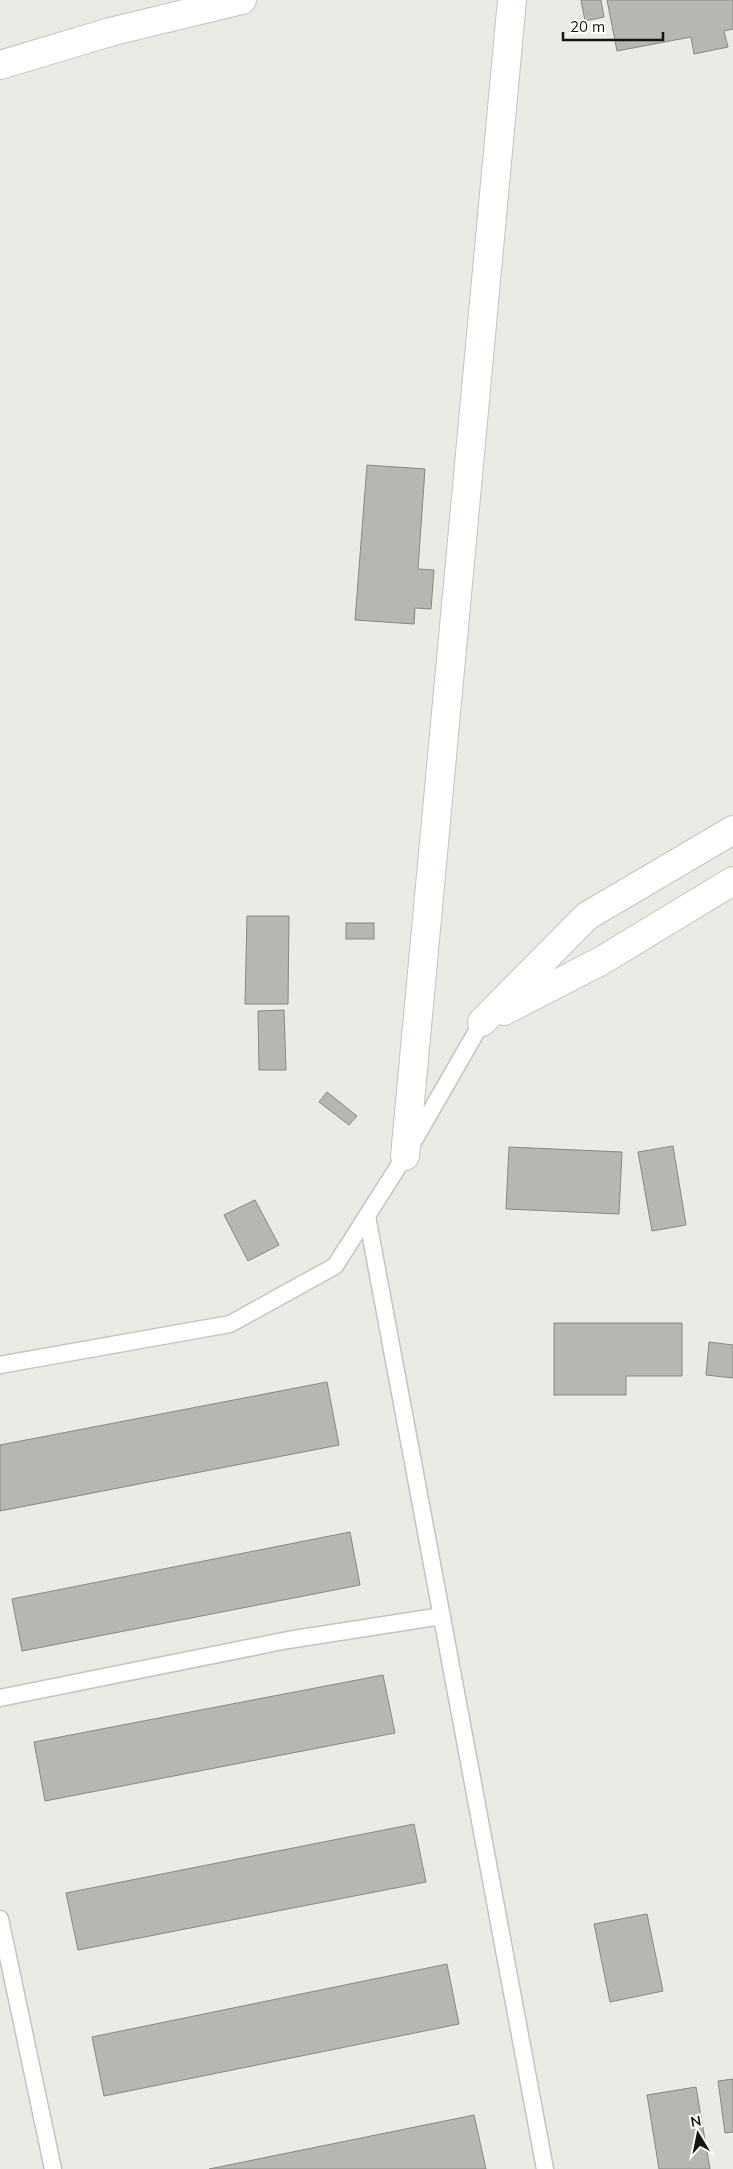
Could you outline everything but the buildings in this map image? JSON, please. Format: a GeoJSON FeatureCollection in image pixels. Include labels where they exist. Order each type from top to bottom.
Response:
{"type":"FeatureCollection","features":[{"type":"Feature","properties":{"kind":"street"},"geometry":{"type":"LineString","coordinates":[[0,65],[110,32],[242,0]]}},
{"type":"Feature","properties":{"kind":"street"},"geometry":{"type":"LineString","coordinates":[[405,1156],[512,0]]}},
{"type":"Feature","properties":{"kind":"street"},"geometry":{"type":"LineString","coordinates":[[482,1022],[587,916],[733,830]]}},
{"type":"Feature","properties":{"kind":"street"},"geometry":{"type":"LineString","coordinates":[[482,1022],[601,961],[733,881]]}},
{"type":"Feature","properties":{"kind":"lane"},"geometry":{"type":"LineString","coordinates":[[0,1365],[230,1324],[336,1266],[405,1156],[482,1022]]}},
{"type":"Feature","properties":{"kind":"lane"},"geometry":{"type":"LineString","coordinates":[[367,1216],[546,2169]]}},
{"type":"Feature","properties":{"kind":"lane"},"geometry":{"type":"LineString","coordinates":[[0,1698],[288,1640],[442,1616]]}},
{"type":"Feature","properties":{"kind":"lane"},"geometry":{"type":"LineString","coordinates":[[0,1920],[53,2169]]}}]}
